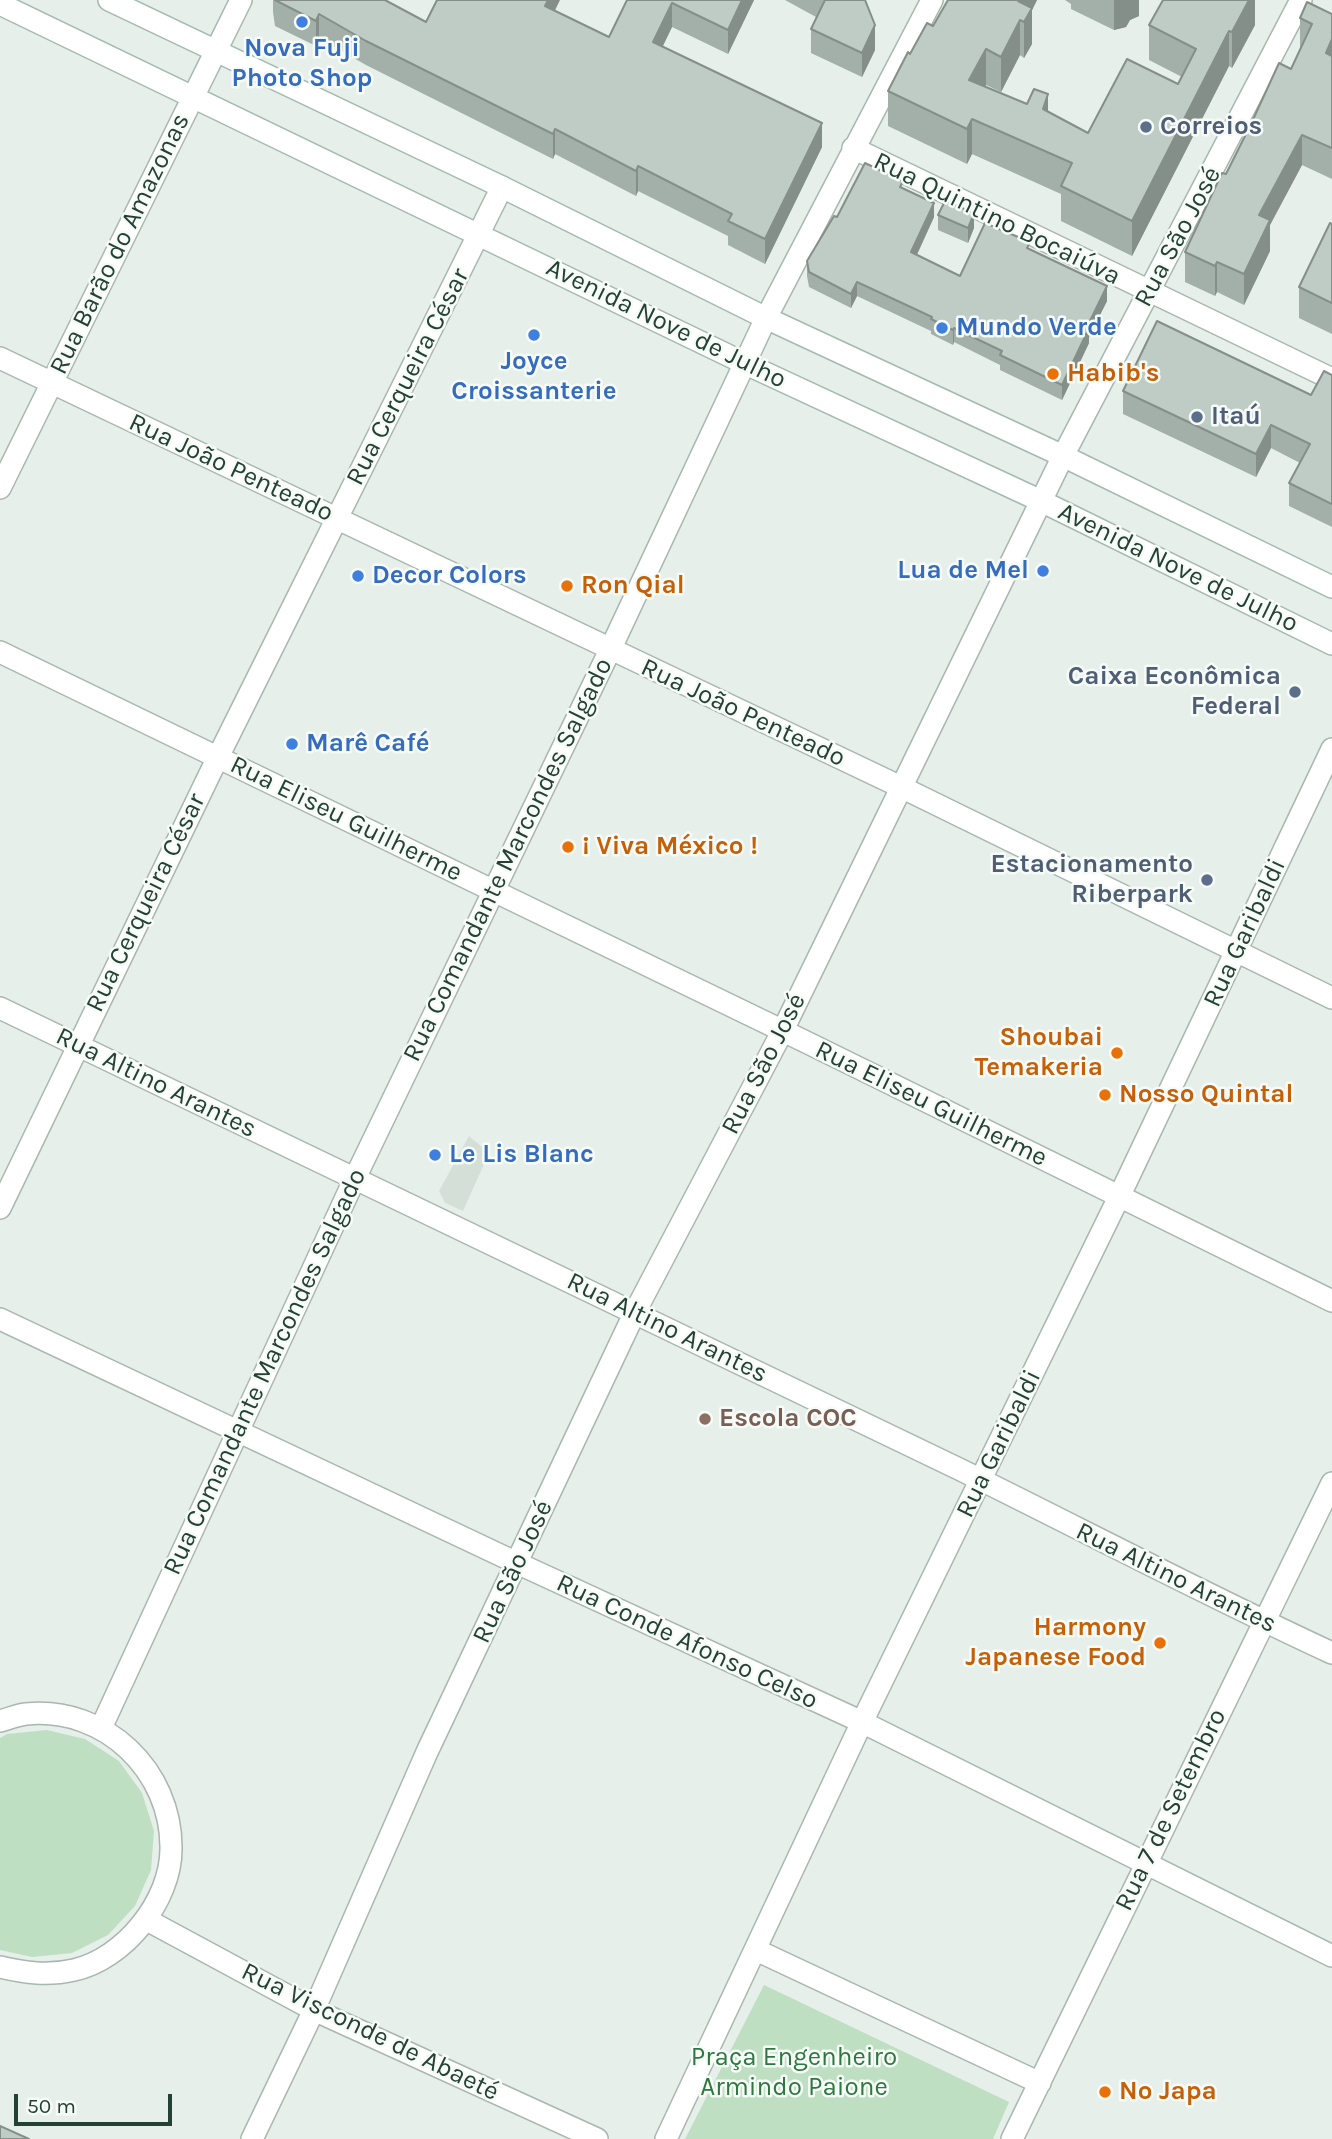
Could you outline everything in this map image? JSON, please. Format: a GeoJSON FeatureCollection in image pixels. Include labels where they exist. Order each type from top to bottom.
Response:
{"type":"FeatureCollection","features":[{"type":"Feature","properties":{"kind":"street","name":"Avenida Nove de Julho"},"geometry":{"type":"LineString","coordinates":[[109,0],[1332,587]]}},
{"type":"Feature","properties":{"kind":"street","name":"Rua Barão do Amazonas"},"geometry":{"type":"LineString","coordinates":[[0,488],[241,0]]}},
{"type":"Feature","properties":{"kind":"street","name":"Rua Comandante Marcondes Salgado"},"geometry":{"type":"LineString","coordinates":[[101,1728],[355,1178],[610,650],[766,317],[932,0]]}},
{"type":"Feature","properties":{"kind":"street"},"geometry":{"type":"LineString","coordinates":[[1299,1],[1321,13]]}},
{"type":"Feature","properties":{"kind":"street","name":"Rua São José"},"geometry":{"type":"LineString","coordinates":[[252,2139],[314,2010],[427,1752],[635,1312],[782,1031],[1063,456],[1299,1]]}},
{"type":"Feature","properties":{"kind":"street","name":"Avenida Nove de Julho"},"geometry":{"type":"LineString","coordinates":[[0,4],[744,363],[1041,501],[1332,644]]}},
{"type":"Feature","properties":{"kind":"street","name":"Rua Quintino Bocaiúva"},"geometry":{"type":"LineString","coordinates":[[853,148],[1332,379]]}},
{"type":"Feature","properties":{"kind":"street","name":"Rua Cerqueira César"},"geometry":{"type":"LineString","coordinates":[[0,1208],[218,757],[502,187]]}},
{"type":"Feature","properties":{"kind":"street","name":"Rua João Penteado"},"geometry":{"type":"LineString","coordinates":[[0,358],[338,517],[1332,998]]}},
{"type":"Feature","properties":{"kind":"street","name":"Rua Eliseu Guilherme"},"geometry":{"type":"LineString","coordinates":[[0,652],[495,890],[1332,1301]]}},
{"type":"Feature","properties":{"kind":"street","name":"Rua Garibaldi"},"geometry":{"type":"LineString","coordinates":[[666,2139],[862,1722],[1119,1197],[1332,749]]}},
{"type":"Feature","properties":{"kind":"street","name":"Rua Altino Arantes"},"geometry":{"type":"LineString","coordinates":[[0,1008],[635,1312],[1332,1653]]}},
{"type":"Feature","properties":{"kind":"street","name":"Rua Conde Afonso Celso"},"geometry":{"type":"LineString","coordinates":[[0,1319],[516,1563],[862,1722],[1332,1956]]}},
{"type":"Feature","properties":{"kind":"street","name":"Rua 7 de Setembro"},"geometry":{"type":"LineString","coordinates":[[1012,2139],[1332,1483]]}},
{"type":"Feature","properties":{"kind":"street"},"geometry":{"type":"LineString","coordinates":[[0,1721],[26,1714],[65,1715],[101,1728],[131,1750],[154,1779],[168,1814],[172,1851],[164,1887],[147,1920],[115,1951],[75,1970],[31,1975],[0,1967]]}},
{"type":"Feature","properties":{"kind":"street","name":"Rua Visconde de Abaeté"},"geometry":{"type":"LineString","coordinates":[[147,1920],[314,2010],[597,2139]]}},
{"type":"Feature","properties":{"kind":"street"},"geometry":{"type":"LineString","coordinates":[[756,1950],[1040,2083]]}},
{"type":"Feature","properties":{"kind":"shaded area"},"geometry":{"type":"Polygon","coordinates":[[[469,1136],[489,1153],[463,1211],[445,1203],[439,1191],[469,1136]]]}},
{"type":"Feature","properties":{"kind":"green space"},"geometry":{"type":"Polygon","coordinates":[[[47,1730],[85,1739],[119,1761],[142,1793],[154,1831],[151,1870],[135,1906],[108,1935],[72,1953],[32,1957],[0,1950],[0,1738],[7,1734],[47,1730]]]}},
{"type":"Feature","properties":{"kind":"green space","name":"Praça Engenheiro Armindo Paione"},"geometry":{"type":"Polygon","coordinates":[[[764,1985],[1009,2102],[993,2139],[685,2139],[764,1985]]]}},
{"type":"Feature","properties":{"kind":"building"},"geometry":{"type":"Polygon","coordinates":[[[275,0],[385,0],[426,22],[437,0],[548,0],[545,6],[609,37],[627,0],[742,0],[728,30],[672,3],[653,42],[822,123],[765,239],[728,221],[732,214],[638,166],[636,171],[555,129],[553,134],[366,41],[319,14],[316,21],[275,0]]]}},
{"type":"Feature","properties":{"kind":"building"},"geometry":{"type":"Polygon","coordinates":[[[825,0],[865,0],[875,25],[862,53],[811,29],[825,0]]]}},
{"type":"Feature","properties":{"kind":"building"},"geometry":{"type":"Polygon","coordinates":[[[948,0],[1018,0],[1032,8],[1024,22],[1020,20],[1001,57],[986,49],[969,80],[1027,104],[1034,89],[1048,94],[1043,109],[1088,133],[1127,59],[1178,84],[1196,49],[1149,25],[1163,0],[1249,0],[1232,32],[1229,31],[1132,221],[1061,186],[1072,163],[972,119],[967,129],[888,91],[927,23],[933,26],[948,0]]]}},
{"type":"Feature","properties":{"kind":"building"},"geometry":{"type":"Polygon","coordinates":[[[1307,2],[1332,14],[1332,39],[1326,53],[1332,56],[1332,148],[1302,135],[1259,215],[1270,220],[1244,274],[1217,262],[1215,266],[1185,252],[1279,63],[1291,69],[1312,24],[1300,18],[1307,2]]]}},
{"type":"Feature","properties":{"kind":"building"},"geometry":{"type":"Polygon","coordinates":[[[865,163],[903,181],[900,187],[934,203],[911,252],[960,276],[985,223],[1030,242],[1027,248],[1107,286],[1062,385],[1000,355],[1002,351],[857,282],[851,294],[809,272],[807,261],[834,216],[837,217],[865,163]]]}},
{"type":"Feature","properties":{"kind":"building"},"geometry":{"type":"Polygon","coordinates":[[[945,201],[974,213],[968,228],[938,215],[945,201]]]}},
{"type":"Feature","properties":{"kind":"building"},"geometry":{"type":"Polygon","coordinates":[[[1330,223],[1332,224],[1332,303],[1299,287],[1330,223]]]}},
{"type":"Feature","properties":{"kind":"building"},"geometry":{"type":"Polygon","coordinates":[[[1157,321],[1311,395],[1324,371],[1332,375],[1332,504],[1289,483],[1310,444],[1271,425],[1256,454],[1123,391],[1157,321]]]}},
{"type":"Feature","properties":{"kind":"building"},"geometry":{"type":"Polygon","coordinates":[[[0,2126],[29,2139],[0,2139],[0,2126]]]}},
{"type":"Feature","properties":{"kind":"place","name":"Nova Fuji Photo Shop"},"geometry":{"type":"Point","coordinates":[302,22]}},
{"type":"Feature","properties":{"kind":"place","name":"Correios"},"geometry":{"type":"Point","coordinates":[1146,127]}},
{"type":"Feature","properties":{"kind":"place","name":"Mundo Verde"},"geometry":{"type":"Point","coordinates":[942,328]}},
{"type":"Feature","properties":{"kind":"place","name":"Joyce Croissanterie"},"geometry":{"type":"Point","coordinates":[534,335]}},
{"type":"Feature","properties":{"kind":"place","name":"Habib's"},"geometry":{"type":"Point","coordinates":[1053,374]}},
{"type":"Feature","properties":{"kind":"place","name":"Itaú"},"geometry":{"type":"Point","coordinates":[1197,417]}},
{"type":"Feature","properties":{"kind":"place","name":"Lua de Mel"},"geometry":{"type":"Point","coordinates":[1043,571]}},
{"type":"Feature","properties":{"kind":"place","name":"Decor Colors"},"geometry":{"type":"Point","coordinates":[358,576]}},
{"type":"Feature","properties":{"kind":"place","name":"Ron Qial"},"geometry":{"type":"Point","coordinates":[567,586]}},
{"type":"Feature","properties":{"kind":"place","name":"Caixa Econômica Federal"},"geometry":{"type":"Point","coordinates":[1295,692]}},
{"type":"Feature","properties":{"kind":"place","name":"Marê Café"},"geometry":{"type":"Point","coordinates":[292,744]}},
{"type":"Feature","properties":{"kind":"place","name":"¡ Viva México !"},"geometry":{"type":"Point","coordinates":[568,847]}},
{"type":"Feature","properties":{"kind":"place","name":"Estacionamento Riberpark"},"geometry":{"type":"Point","coordinates":[1207,880]}},
{"type":"Feature","properties":{"kind":"place","name":"Shoubai Temakeria"},"geometry":{"type":"Point","coordinates":[1117,1053]}},
{"type":"Feature","properties":{"kind":"place","name":"Nosso Quintal"},"geometry":{"type":"Point","coordinates":[1105,1095]}},
{"type":"Feature","properties":{"kind":"place","name":"Le Lis Blanc"},"geometry":{"type":"Point","coordinates":[435,1155]}},
{"type":"Feature","properties":{"kind":"place","name":"Escola COC"},"geometry":{"type":"Point","coordinates":[705,1419]}},
{"type":"Feature","properties":{"kind":"place","name":"Harmony Japanese Food"},"geometry":{"type":"Point","coordinates":[1160,1643]}},
{"type":"Feature","properties":{"kind":"place","name":"No Japa"},"geometry":{"type":"Point","coordinates":[1105,2092]}}]}
